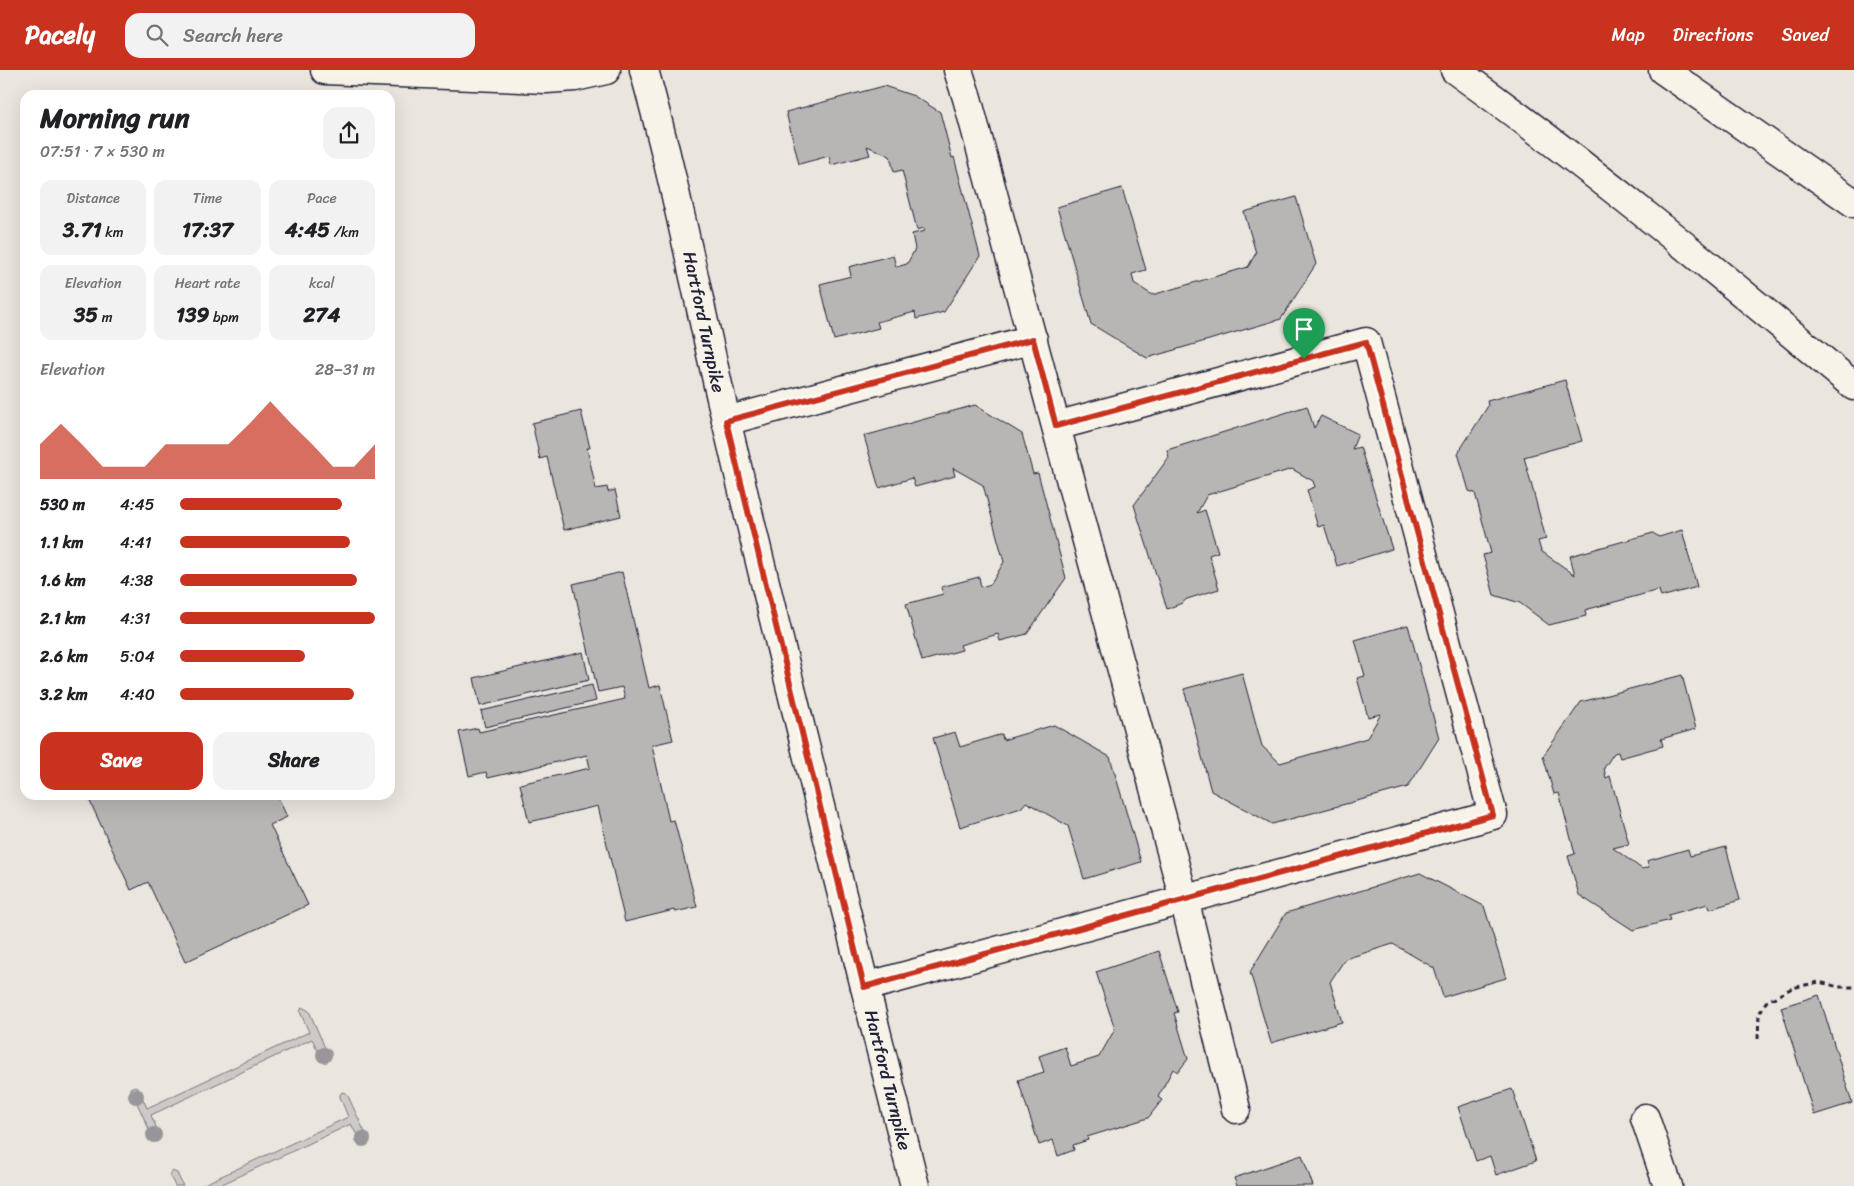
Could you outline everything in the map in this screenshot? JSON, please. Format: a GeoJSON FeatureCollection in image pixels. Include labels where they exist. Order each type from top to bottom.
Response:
{"type":"FeatureCollection","features":[{"type":"Feature","properties":{"kind":"main road"},"geometry":{"type":"LineString","coordinates":[[325,70],[546,79],[606,70]]}},
{"type":"Feature","properties":{"kind":"main road","name":"Hartford Turnpike"},"geometry":{"type":"LineString","coordinates":[[644,70],[668,156],[726,421],[864,987],[915,1186]]}},
{"type":"Feature","properties":{"kind":"main road"},"geometry":{"type":"LineString","coordinates":[[958,70],[1033,339],[1184,899],[1236,1108]]}},
{"type":"Feature","properties":{"kind":"main road"},"geometry":{"type":"LineString","coordinates":[[1455,70],[1556,144],[1651,218],[1854,386]]}},
{"type":"Feature","properties":{"kind":"main road"},"geometry":{"type":"LineString","coordinates":[[1663,70],[1854,203]]}},
{"type":"Feature","properties":{"kind":"main road"},"geometry":{"type":"LineString","coordinates":[[726,421],[1033,339]]}},
{"type":"Feature","properties":{"kind":"main road"},"geometry":{"type":"LineString","coordinates":[[864,987],[1493,815],[1366,342],[1056,426]]}},
{"type":"Feature","properties":{"kind":"main road"},"geometry":{"type":"LineString","coordinates":[[1645,1118],[1668,1186]]}},
{"type":"Feature","properties":{"kind":"path"},"geometry":{"type":"LineString","coordinates":[[1758,1039],[1759,1014],[1766,1002],[1792,988],[1819,982],[1839,987],[1854,988]]}},
{"type":"Feature","properties":{"kind":"shaded area"},"geometry":{"type":"Polygon","coordinates":[[[302,1007],[309,1011],[329,1057],[328,1061],[322,1059],[312,1039],[151,1115],[159,1134],[158,1139],[155,1140],[153,1138],[130,1088],[135,1086],[138,1088],[147,1108],[309,1032],[300,1012],[302,1007]]]}},
{"type":"Feature","properties":{"kind":"shaded area"},"geometry":{"type":"Polygon","coordinates":[[[342,1092],[348,1096],[368,1139],[366,1144],[363,1145],[361,1143],[351,1124],[218,1186],[200,1186],[348,1117],[340,1097],[342,1092]]]}},
{"type":"Feature","properties":{"kind":"shaded area"},"geometry":{"type":"Polygon","coordinates":[[[172,1171],[177,1173],[183,1186],[175,1186],[170,1176],[172,1171]]]}},
{"type":"Feature","properties":{"kind":"building"},"geometry":{"type":"Polygon","coordinates":[[[884,86],[914,96],[940,112],[980,256],[944,312],[916,319],[915,312],[877,322],[879,328],[834,340],[820,284],[851,276],[849,267],[893,255],[896,267],[907,264],[915,249],[912,234],[925,231],[924,228],[917,230],[902,170],[894,172],[890,156],[867,146],[870,155],[831,165],[829,156],[799,164],[786,112],[884,86]]]}},
{"type":"Feature","properties":{"kind":"building"},"geometry":{"type":"Polygon","coordinates":[[[1122,188],[1146,270],[1132,274],[1134,283],[1152,295],[1248,267],[1256,253],[1244,212],[1296,197],[1316,264],[1281,319],[1147,358],[1091,324],[1057,207],[1122,188]]]}},
{"type":"Feature","properties":{"kind":"building"},"geometry":{"type":"Polygon","coordinates":[[[1565,380],[1582,441],[1524,457],[1546,539],[1538,541],[1541,551],[1575,575],[1570,556],[1653,533],[1659,537],[1682,530],[1697,587],[1661,597],[1659,590],[1585,610],[1586,616],[1549,625],[1520,603],[1494,595],[1483,555],[1491,553],[1475,493],[1469,491],[1458,453],[1488,406],[1487,401],[1565,380]]]}},
{"type":"Feature","properties":{"kind":"building"},"geometry":{"type":"Polygon","coordinates":[[[975,405],[1022,434],[1033,474],[1038,473],[1066,578],[1027,634],[1000,641],[998,634],[960,645],[962,650],[922,661],[906,604],[943,594],[941,587],[979,577],[981,587],[991,584],[1004,562],[983,485],[953,468],[955,476],[915,487],[912,478],[879,488],[864,436],[975,405]]]}},
{"type":"Feature","properties":{"kind":"building"},"geometry":{"type":"Polygon","coordinates":[[[1307,406],[1314,428],[1321,416],[1358,434],[1352,449],[1360,447],[1392,549],[1337,566],[1324,525],[1318,527],[1307,490],[1315,487],[1313,481],[1292,469],[1207,495],[1197,513],[1205,510],[1218,552],[1209,555],[1219,589],[1187,599],[1167,609],[1134,505],[1169,457],[1167,450],[1307,406]]]}},
{"type":"Feature","properties":{"kind":"building"},"geometry":{"type":"Polygon","coordinates":[[[581,411],[590,448],[587,448],[596,489],[607,487],[608,492],[615,490],[621,516],[564,530],[547,457],[540,459],[532,423],[581,411]]]}},
{"type":"Feature","properties":{"kind":"building"},"geometry":{"type":"Polygon","coordinates":[[[622,572],[649,688],[660,685],[673,740],[652,745],[669,821],[674,820],[697,907],[675,912],[674,910],[625,922],[598,806],[529,822],[520,784],[590,768],[587,755],[488,778],[486,772],[469,776],[459,732],[478,728],[479,732],[625,699],[622,687],[598,692],[573,584],[622,572]]]}},
{"type":"Feature","properties":{"kind":"building"},"geometry":{"type":"Polygon","coordinates":[[[1408,625],[1439,738],[1408,787],[1272,824],[1211,791],[1184,689],[1242,673],[1262,746],[1280,763],[1367,738],[1381,714],[1368,717],[1357,678],[1365,676],[1355,640],[1408,625]]]}},
{"type":"Feature","properties":{"kind":"building"},"geometry":{"type":"Polygon","coordinates":[[[583,652],[589,680],[480,706],[474,678],[583,652]]]}},
{"type":"Feature","properties":{"kind":"building"},"geometry":{"type":"Polygon","coordinates":[[[1682,675],[1696,729],[1661,739],[1663,746],[1620,758],[1618,752],[1614,753],[1604,768],[1606,778],[1610,776],[1629,844],[1613,848],[1642,869],[1649,867],[1647,861],[1688,849],[1690,856],[1726,847],[1740,900],[1710,909],[1708,904],[1668,915],[1670,920],[1633,930],[1579,895],[1568,856],[1575,854],[1559,793],[1554,794],[1543,756],[1581,702],[1682,675]]]}},
{"type":"Feature","properties":{"kind":"building"},"geometry":{"type":"Polygon","coordinates":[[[592,685],[596,701],[485,727],[481,711],[592,685]]]}},
{"type":"Feature","properties":{"kind":"building"},"geometry":{"type":"Polygon","coordinates":[[[1054,725],[1110,757],[1141,862],[1084,879],[1068,826],[1026,802],[1021,808],[960,827],[933,738],[955,732],[960,747],[1002,734],[1003,740],[1054,725]]]}},
{"type":"Feature","properties":{"kind":"building"},"geometry":{"type":"Polygon","coordinates":[[[89,800],[279,800],[287,817],[270,825],[308,905],[185,962],[148,882],[131,890],[89,800]]]}},
{"type":"Feature","properties":{"kind":"building"},"geometry":{"type":"Polygon","coordinates":[[[1420,873],[1484,906],[1506,978],[1443,997],[1434,968],[1393,944],[1345,959],[1330,982],[1342,1022],[1271,1043],[1250,972],[1286,913],[1420,873]]]}},
{"type":"Feature","properties":{"kind":"building"},"geometry":{"type":"Polygon","coordinates":[[[1159,951],[1178,1012],[1174,1013],[1188,1059],[1178,1072],[1173,1069],[1158,1097],[1162,1100],[1148,1118],[1087,1137],[1088,1140],[1073,1145],[1074,1150],[1058,1156],[1053,1140],[1039,1145],[1018,1080],[1044,1072],[1039,1056],[1065,1047],[1071,1066],[1099,1057],[1115,1029],[1096,972],[1159,951]]]}},
{"type":"Feature","properties":{"kind":"building"},"geometry":{"type":"Polygon","coordinates":[[[1819,995],[1852,1103],[1814,1115],[1781,1007],[1819,995]]]}},
{"type":"Feature","properties":{"kind":"building"},"geometry":{"type":"Polygon","coordinates":[[[1512,1089],[1536,1161],[1496,1175],[1490,1156],[1476,1161],[1458,1107],[1512,1089]]]}},
{"type":"Feature","properties":{"kind":"building"},"geometry":{"type":"Polygon","coordinates":[[[1302,1155],[1313,1186],[1237,1186],[1234,1178],[1302,1155]]]}},
{"type":"Feature","properties":{"kind":"route"},"geometry":{"type":"LineString","coordinates":[[1033,339],[1056,426],[1304,359],[1366,342],[1493,815],[864,987],[726,421],[1033,339]]}}]}
